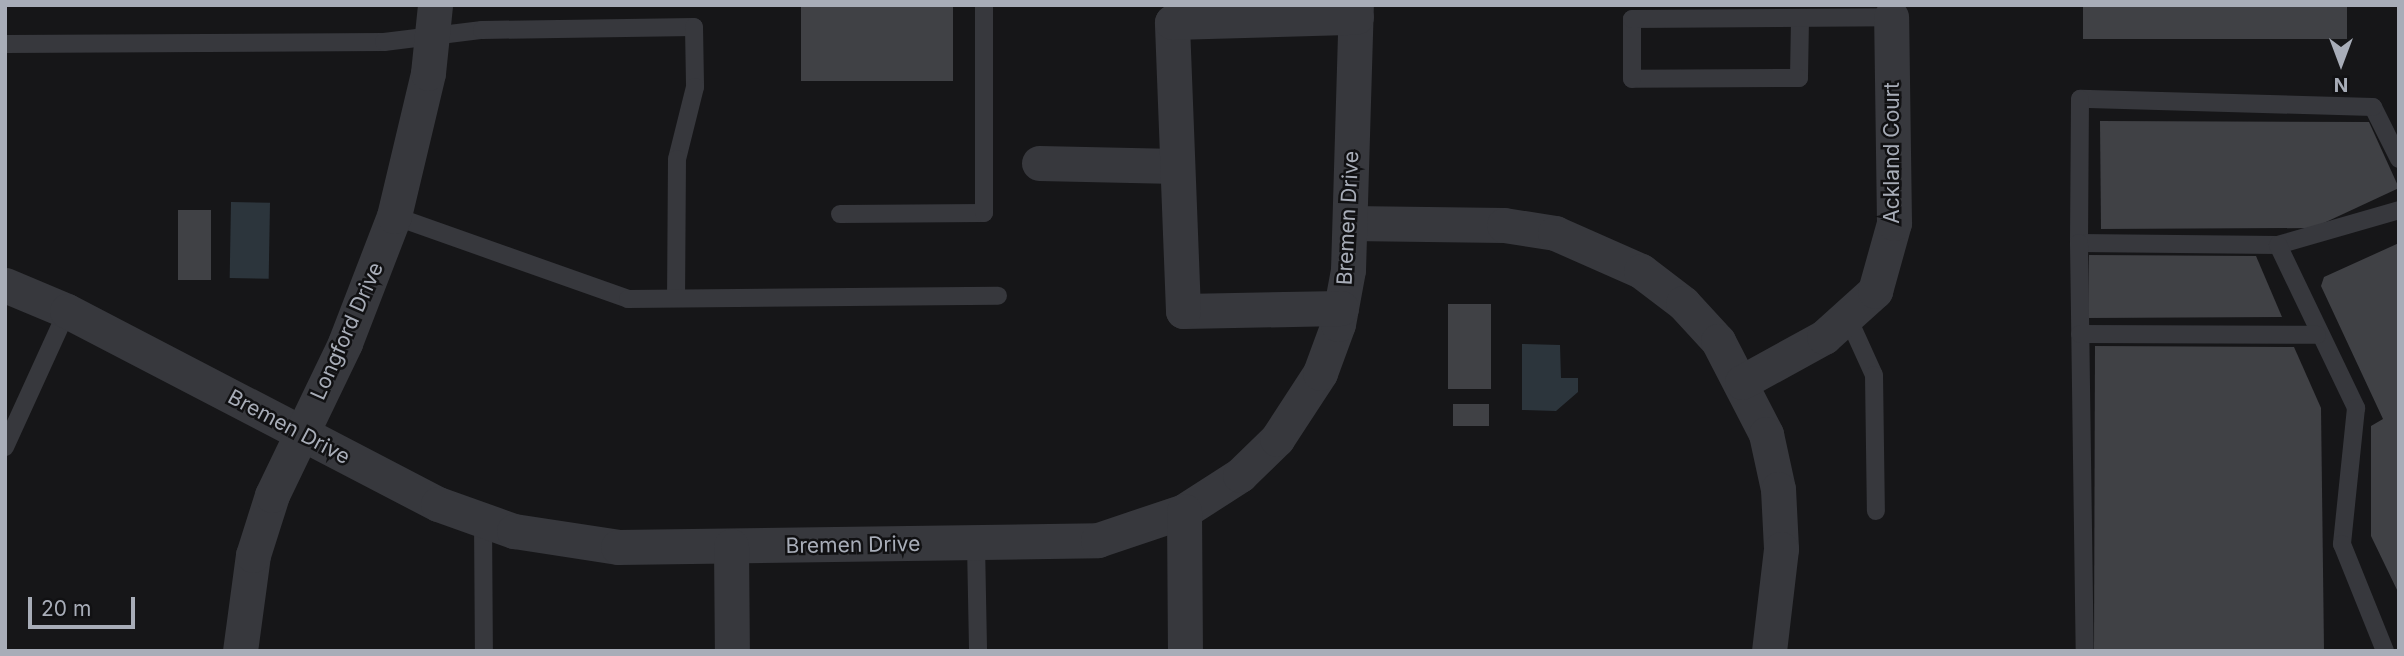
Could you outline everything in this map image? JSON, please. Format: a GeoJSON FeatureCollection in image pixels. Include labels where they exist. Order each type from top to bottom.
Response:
{"type":"FeatureCollection","features":[{"type":"Feature","properties":{"kind":"street"},"geometry":{"type":"LineString","coordinates":[[1341,308],[1183,311],[1172,22],[1356,11]]}},
{"type":"Feature","properties":{"kind":"street","name":"Bremen Drive"},"geometry":{"type":"LineString","coordinates":[[5,285],[67,311],[438,504],[483,521],[592,544],[731,546],[1098,540],[1184,511],[1240,475],[1277,439],[1320,373],[1341,308],[1350,223],[1356,11]]}},
{"type":"Feature","properties":{"kind":"street","name":"Ackland Court"},"geometry":{"type":"LineString","coordinates":[[1742,382],[1849,320],[1875,291],[1895,223],[1891,17]]}},
{"type":"Feature","properties":{"kind":"street","name":"Longford Drive"},"geometry":{"type":"LineString","coordinates":[[240,651],[253,555],[272,495],[368,289],[394,216],[434,21]]}},
{"type":"Feature","properties":{"kind":"street"},"geometry":{"type":"LineString","coordinates":[[1039,163],[1177,166]]}},
{"type":"Feature","properties":{"kind":"street"},"geometry":{"type":"LineString","coordinates":[[1350,223],[1504,225],[1595,247],[1641,271],[1683,303],[1718,341],[1742,382],[1766,433],[1778,489],[1781,549],[1769,651]]}},
{"type":"Feature","properties":{"kind":"street"},"geometry":{"type":"LineString","coordinates":[[1184,511],[1185,651]]}},
{"type":"Feature","properties":{"kind":"street"},"geometry":{"type":"LineString","coordinates":[[731,546],[732,651]]}},
{"type":"Feature","properties":{"kind":"lane"},"geometry":{"type":"LineString","coordinates":[[840,214],[984,213],[984,5]]}},
{"type":"Feature","properties":{"kind":"lane"},"geometry":{"type":"LineString","coordinates":[[1800,19],[1799,78],[1632,79],[1632,19],[1891,17]]}},
{"type":"Feature","properties":{"kind":"lane"},"geometry":{"type":"LineString","coordinates":[[5,44],[434,21],[482,30],[694,27],[695,86],[677,159],[676,298]]}},
{"type":"Feature","properties":{"kind":"lane"},"geometry":{"type":"LineString","coordinates":[[2085,651],[2079,243],[2080,99],[2373,107],[2399,159]]}},
{"type":"Feature","properties":{"kind":"lane"},"geometry":{"type":"LineString","coordinates":[[2079,243],[2278,245],[2399,210]]}},
{"type":"Feature","properties":{"kind":"lane"},"geometry":{"type":"LineString","coordinates":[[394,216],[628,299],[998,296]]}},
{"type":"Feature","properties":{"kind":"lane"},"geometry":{"type":"LineString","coordinates":[[2278,245],[2317,335],[2356,408],[2342,544],[2385,651]]}},
{"type":"Feature","properties":{"kind":"lane"},"geometry":{"type":"LineString","coordinates":[[5,447],[67,311]]}},
{"type":"Feature","properties":{"kind":"lane"},"geometry":{"type":"LineString","coordinates":[[1849,320],[1874,375],[1875,511]]}},
{"type":"Feature","properties":{"kind":"lane"},"geometry":{"type":"LineString","coordinates":[[2080,334],[2317,335]]}},
{"type":"Feature","properties":{"kind":"lane"},"geometry":{"type":"LineString","coordinates":[[483,521],[484,651]]}},
{"type":"Feature","properties":{"kind":"lane"},"geometry":{"type":"LineString","coordinates":[[976,544],[978,651]]}},
{"type":"Feature","properties":{"kind":"shaded area"},"geometry":{"type":"Polygon","coordinates":[[[231,202],[270,203],[269,279],[230,278],[231,202]]]}},
{"type":"Feature","properties":{"kind":"shaded area"},"geometry":{"type":"Polygon","coordinates":[[[1522,344],[1560,345],[1561,378],[1578,378],[1578,392],[1556,411],[1522,410],[1522,344]]]}},
{"type":"Feature","properties":{"kind":"building"},"geometry":{"type":"Polygon","coordinates":[[[801,5],[953,5],[953,81],[801,81],[801,5]]]}},
{"type":"Feature","properties":{"kind":"building"},"geometry":{"type":"Polygon","coordinates":[[[2083,5],[2347,5],[2347,39],[2083,39],[2083,5]]]}},
{"type":"Feature","properties":{"kind":"building"},"geometry":{"type":"Polygon","coordinates":[[[2100,121],[2369,122],[2399,188],[2313,228],[2101,229],[2100,121]]]}},
{"type":"Feature","properties":{"kind":"building"},"geometry":{"type":"Polygon","coordinates":[[[178,210],[211,210],[211,280],[178,280],[178,210]]]}},
{"type":"Feature","properties":{"kind":"building"},"geometry":{"type":"Polygon","coordinates":[[[2399,243],[2399,594],[2371,536],[2371,426],[2383,419],[2321,286],[2324,277],[2399,243]]]}},
{"type":"Feature","properties":{"kind":"building"},"geometry":{"type":"Polygon","coordinates":[[[2089,255],[2256,256],[2282,317],[2088,318],[2089,255]]]}},
{"type":"Feature","properties":{"kind":"building"},"geometry":{"type":"Polygon","coordinates":[[[1448,304],[1491,304],[1491,389],[1448,389],[1448,304]]]}},
{"type":"Feature","properties":{"kind":"building"},"geometry":{"type":"Polygon","coordinates":[[[2095,346],[2294,347],[2321,408],[2324,651],[2094,651],[2095,346]]]}},
{"type":"Feature","properties":{"kind":"building"},"geometry":{"type":"Polygon","coordinates":[[[1453,404],[1489,404],[1489,426],[1453,426],[1453,404]]]}}]}
